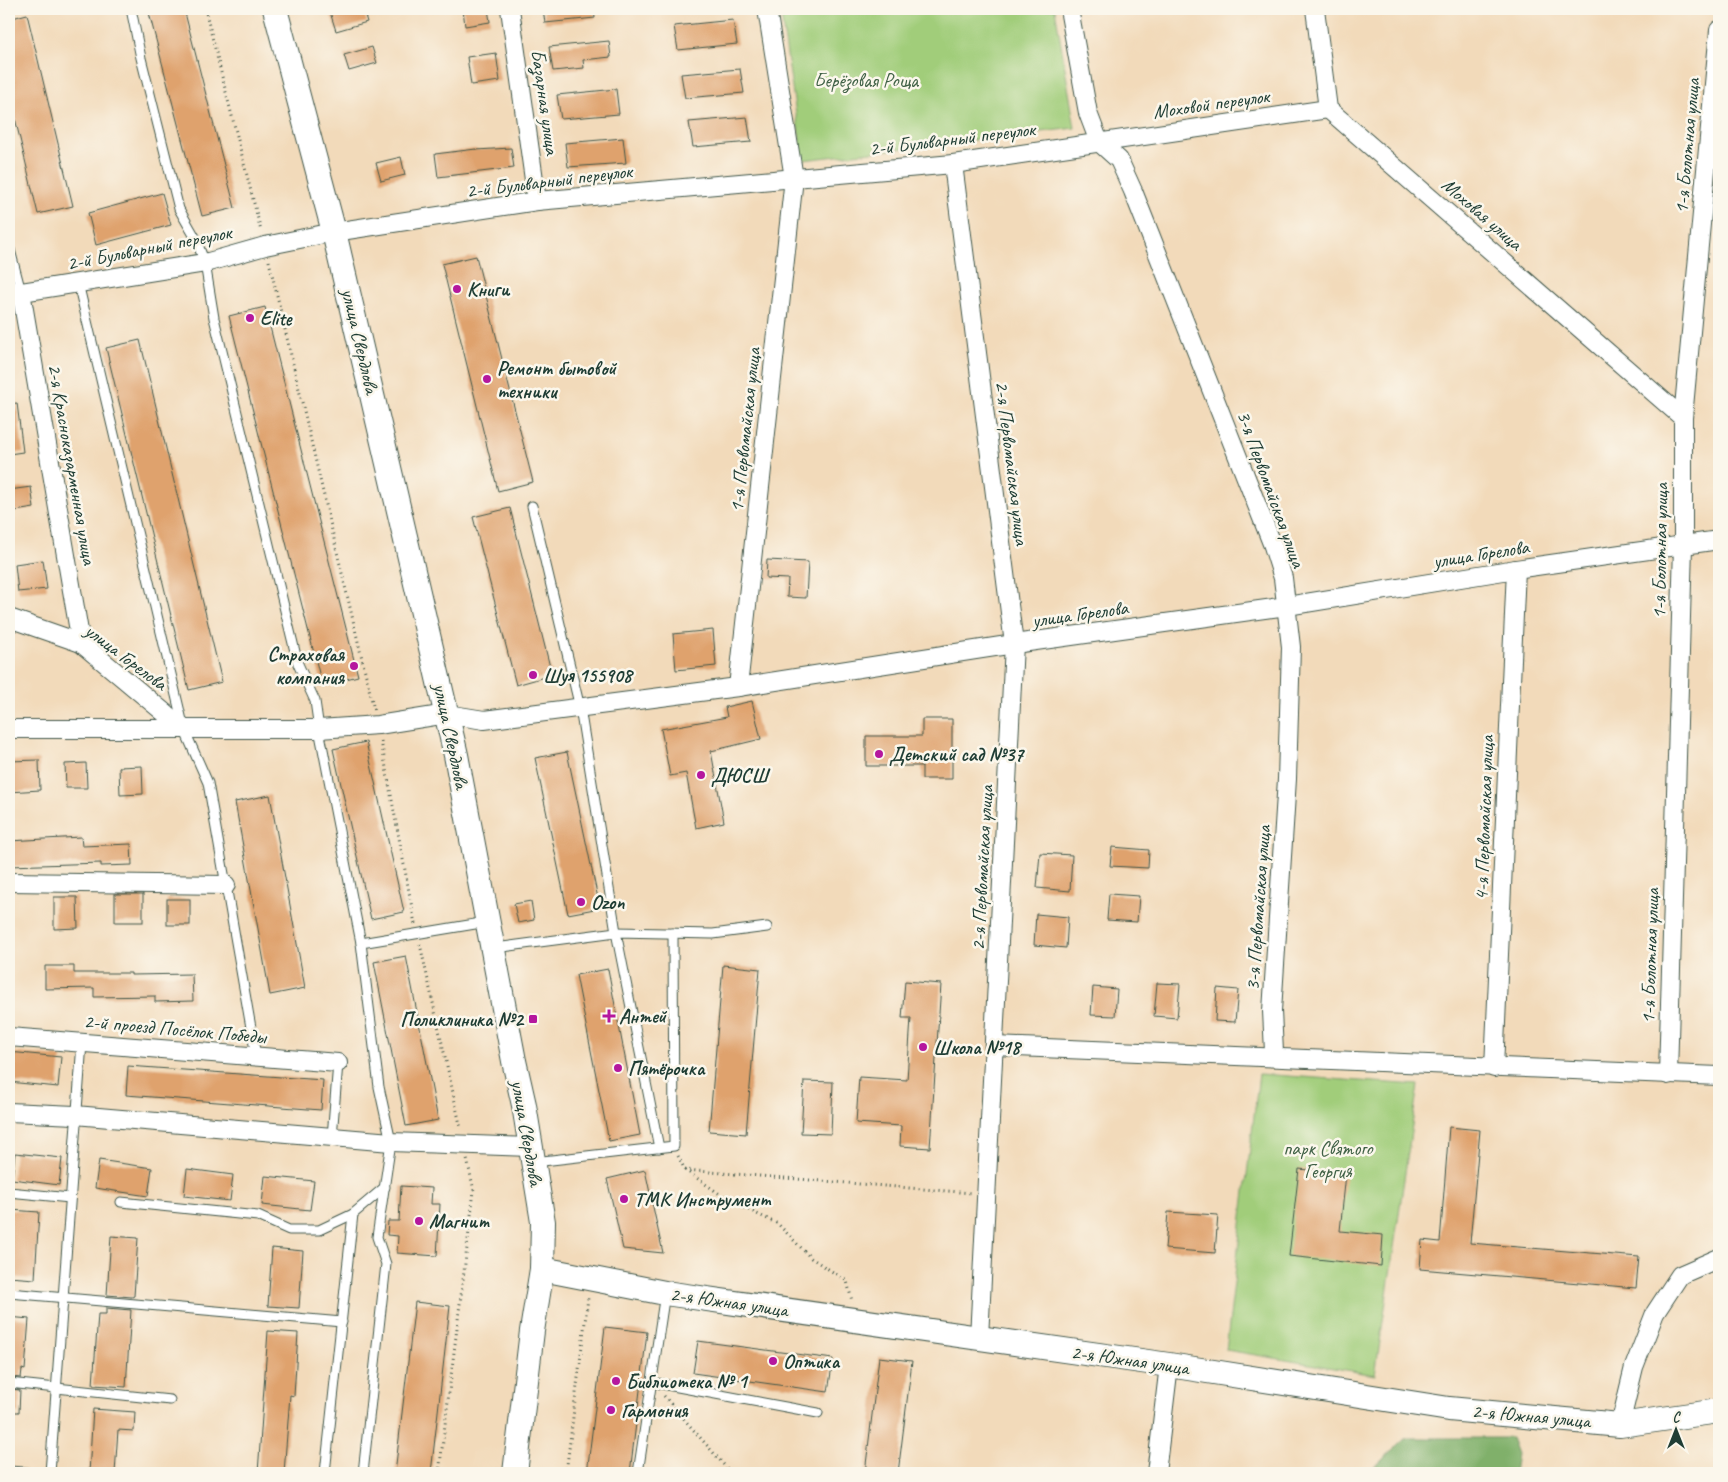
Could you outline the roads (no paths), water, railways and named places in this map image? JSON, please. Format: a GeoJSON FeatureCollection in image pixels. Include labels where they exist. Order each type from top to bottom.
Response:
{"type":"FeatureCollection","features":[{"type":"Feature","properties":{"kind":"main road","name":"улица Свердлова"},"geometry":{"type":"LineString","coordinates":[[275,9],[334,232],[447,714],[524,1105],[544,1222],[542,1270],[532,1331],[515,1473]]}},
{"type":"Feature","properties":{"kind":"main road","name":"2-я Южная улица"},"geometry":{"type":"LineString","coordinates":[[542,1270],[665,1293],[1449,1408],[1620,1425],[1719,1411]]}},
{"type":"Feature","properties":{"kind":"street","name":"Базарная улица"},"geometry":{"type":"LineString","coordinates":[[510,9],[537,201]]}},
{"type":"Feature","properties":{"kind":"street","name":"1-я Первомайская улица"},"geometry":{"type":"LineString","coordinates":[[738,688],[794,178],[768,9]]}},
{"type":"Feature","properties":{"kind":"street"},"geometry":{"type":"LineString","coordinates":[[1069,9],[1086,106],[1099,142]]}},
{"type":"Feature","properties":{"kind":"street"},"geometry":{"type":"LineString","coordinates":[[1315,9],[1328,109]]}},
{"type":"Feature","properties":{"kind":"street","name":"1-я Болотная улица"},"geometry":{"type":"LineString","coordinates":[[1668,1075],[1683,546],[1683,418],[1714,149],[1719,30]]}},
{"type":"Feature","properties":{"kind":"street","name":"Моховой переулок"},"geometry":{"type":"LineString","coordinates":[[1099,142],[1328,109]]}},
{"type":"Feature","properties":{"kind":"street","name":"Моховая улица"},"geometry":{"type":"LineString","coordinates":[[1328,109],[1683,418]]}},
{"type":"Feature","properties":{"kind":"street","name":"2-й Бульварный переулок"},"geometry":{"type":"LineString","coordinates":[[15,293],[205,262],[265,246],[334,232],[537,201],[953,164],[1099,142]]}},
{"type":"Feature","properties":{"kind":"street","name":"3-я Первомайская улица"},"geometry":{"type":"LineString","coordinates":[[1099,142],[1119,160],[1133,191],[1273,546],[1283,578],[1291,647],[1288,770],[1272,1002],[1274,1052],[1272,1057]]}},
{"type":"Feature","properties":{"kind":"street","name":"2-я Первомайская улица"},"geometry":{"type":"LineString","coordinates":[[953,164],[1014,644],[979,1338]]}},
{"type":"Feature","properties":{"kind":"street","name":"2-я Красноказарменная улица"},"geometry":{"type":"LineString","coordinates":[[15,293],[81,643]]}},
{"type":"Feature","properties":{"kind":"street","name":"улица Горелова"},"geometry":{"type":"LineString","coordinates":[[9,729],[319,730],[378,725],[447,714],[484,720],[738,688],[1014,644],[1287,606],[1516,569],[1719,540]]}},
{"type":"Feature","properties":{"kind":"street","name":"4-я Первомайская улица"},"geometry":{"type":"LineString","coordinates":[[1494,1068],[1516,569]]}},
{"type":"Feature","properties":{"kind":"street","name":"улица Горелова"},"geometry":{"type":"LineString","coordinates":[[9,618],[81,643],[184,730]]}},
{"type":"Feature","properties":{"kind":"street"},"geometry":{"type":"LineString","coordinates":[[9,882],[226,885]]}},
{"type":"Feature","properties":{"kind":"street","name":"2-й проезд Посёлок Победы"},"geometry":{"type":"LineString","coordinates":[[9,1037],[338,1063]]}},
{"type":"Feature","properties":{"kind":"street"},"geometry":{"type":"LineString","coordinates":[[994,1046],[1719,1076]]}},
{"type":"Feature","properties":{"kind":"street"},"geometry":{"type":"LineString","coordinates":[[9,1112],[76,1115],[532,1155]]}},
{"type":"Feature","properties":{"kind":"street"},"geometry":{"type":"LineString","coordinates":[[1620,1425],[1634,1367],[1655,1313],[1680,1275],[1719,1258]]}},
{"type":"Feature","properties":{"kind":"street"},"geometry":{"type":"LineString","coordinates":[[1156,1473],[1169,1366]]}},
{"type":"Feature","properties":{"kind":"lane"},"geometry":{"type":"LineString","coordinates":[[130,9],[179,209],[195,237],[205,262],[214,318],[298,664],[316,701],[319,730],[361,943],[379,1087],[391,1142],[377,1237],[386,1264],[362,1473]]}},
{"type":"Feature","properties":{"kind":"lane"},"geometry":{"type":"LineString","coordinates":[[9,246],[15,293]]}},
{"type":"Feature","properties":{"kind":"lane"},"geometry":{"type":"LineString","coordinates":[[78,283],[184,730],[208,783],[256,1056]]}},
{"type":"Feature","properties":{"kind":"lane"},"geometry":{"type":"LineString","coordinates":[[532,506],[580,708],[616,932],[659,1148]]}},
{"type":"Feature","properties":{"kind":"lane"},"geometry":{"type":"LineString","coordinates":[[361,943],[487,922]]}},
{"type":"Feature","properties":{"kind":"lane"},"geometry":{"type":"LineString","coordinates":[[492,949],[616,932],[713,934],[766,927]]}},
{"type":"Feature","properties":{"kind":"lane"},"geometry":{"type":"LineString","coordinates":[[532,1155],[674,1146],[674,933]]}},
{"type":"Feature","properties":{"kind":"lane"},"geometry":{"type":"LineString","coordinates":[[50,1473],[82,1043]]}},
{"type":"Feature","properties":{"kind":"lane"},"geometry":{"type":"LineString","coordinates":[[332,1137],[338,1063]]}},
{"type":"Feature","properties":{"kind":"lane"},"geometry":{"type":"LineString","coordinates":[[121,1202],[258,1216],[289,1230],[320,1230],[354,1214],[385,1187]]}},
{"type":"Feature","properties":{"kind":"lane"},"geometry":{"type":"LineString","coordinates":[[9,1192],[70,1198]]}},
{"type":"Feature","properties":{"kind":"lane"},"geometry":{"type":"LineString","coordinates":[[325,1473],[354,1214]]}},
{"type":"Feature","properties":{"kind":"lane"},"geometry":{"type":"LineString","coordinates":[[9,1293],[342,1322]]}},
{"type":"Feature","properties":{"kind":"lane"},"geometry":{"type":"LineString","coordinates":[[638,1473],[665,1293]]}},
{"type":"Feature","properties":{"kind":"lane"},"geometry":{"type":"LineString","coordinates":[[651,1382],[818,1413]]}},
{"type":"Feature","properties":{"kind":"lane"},"geometry":{"type":"LineString","coordinates":[[9,1383],[170,1400]]}},
{"type":"Feature","properties":{"kind":"lane"},"geometry":{"type":"LineString","coordinates":[[9,1471],[37,1473]]}},
{"type":"Feature","properties":{"kind":"place","name":"Книги"},"geometry":{"type":"Point","coordinates":[457,289]}},
{"type":"Feature","properties":{"kind":"place","name":"Elite"},"geometry":{"type":"Point","coordinates":[250,318]}},
{"type":"Feature","properties":{"kind":"place","name":"Ремонт бытовой техники"},"geometry":{"type":"Point","coordinates":[487,379]}},
{"type":"Feature","properties":{"kind":"place","name":"Страховая компания"},"geometry":{"type":"Point","coordinates":[354,666]}},
{"type":"Feature","properties":{"kind":"place","name":"Шуя 155908"},"geometry":{"type":"Point","coordinates":[533,675]}},
{"type":"Feature","properties":{"kind":"place","name":"Детский сад №37"},"geometry":{"type":"Point","coordinates":[879,754]}},
{"type":"Feature","properties":{"kind":"place","name":"ДЮСШ"},"geometry":{"type":"Point","coordinates":[701,775]}},
{"type":"Feature","properties":{"kind":"place","name":"Ozon"},"geometry":{"type":"Point","coordinates":[581,902]}},
{"type":"Feature","properties":{"kind":"place","name":"Антей"},"geometry":{"type":"Point","coordinates":[609,1016]}},
{"type":"Feature","properties":{"kind":"place","name":"Поликлиника №2"},"geometry":{"type":"Point","coordinates":[533,1019]}},
{"type":"Feature","properties":{"kind":"place","name":"Школа №18"},"geometry":{"type":"Point","coordinates":[923,1047]}},
{"type":"Feature","properties":{"kind":"place","name":"Пятёрочка"},"geometry":{"type":"Point","coordinates":[618,1068]}},
{"type":"Feature","properties":{"kind":"place","name":"ТМК Инструмент"},"geometry":{"type":"Point","coordinates":[624,1199]}},
{"type":"Feature","properties":{"kind":"place","name":"Магнит"},"geometry":{"type":"Point","coordinates":[419,1221]}},
{"type":"Feature","properties":{"kind":"place","name":"Оптика"},"geometry":{"type":"Point","coordinates":[773,1361]}},
{"type":"Feature","properties":{"kind":"place","name":"Библиотека № 1"},"geometry":{"type":"Point","coordinates":[616,1381]}},
{"type":"Feature","properties":{"kind":"place","name":"Гармония"},"geometry":{"type":"Point","coordinates":[611,1410]}},
{"type":"Feature","properties":{"kind":"park label","name":"Берёзовая Роща"},"geometry":{"type":"Point","coordinates":[866,80]}},
{"type":"Feature","properties":{"kind":"park label","name":"парк Святого Георгия"},"geometry":{"type":"Point","coordinates":[1328,1160]}}]}
